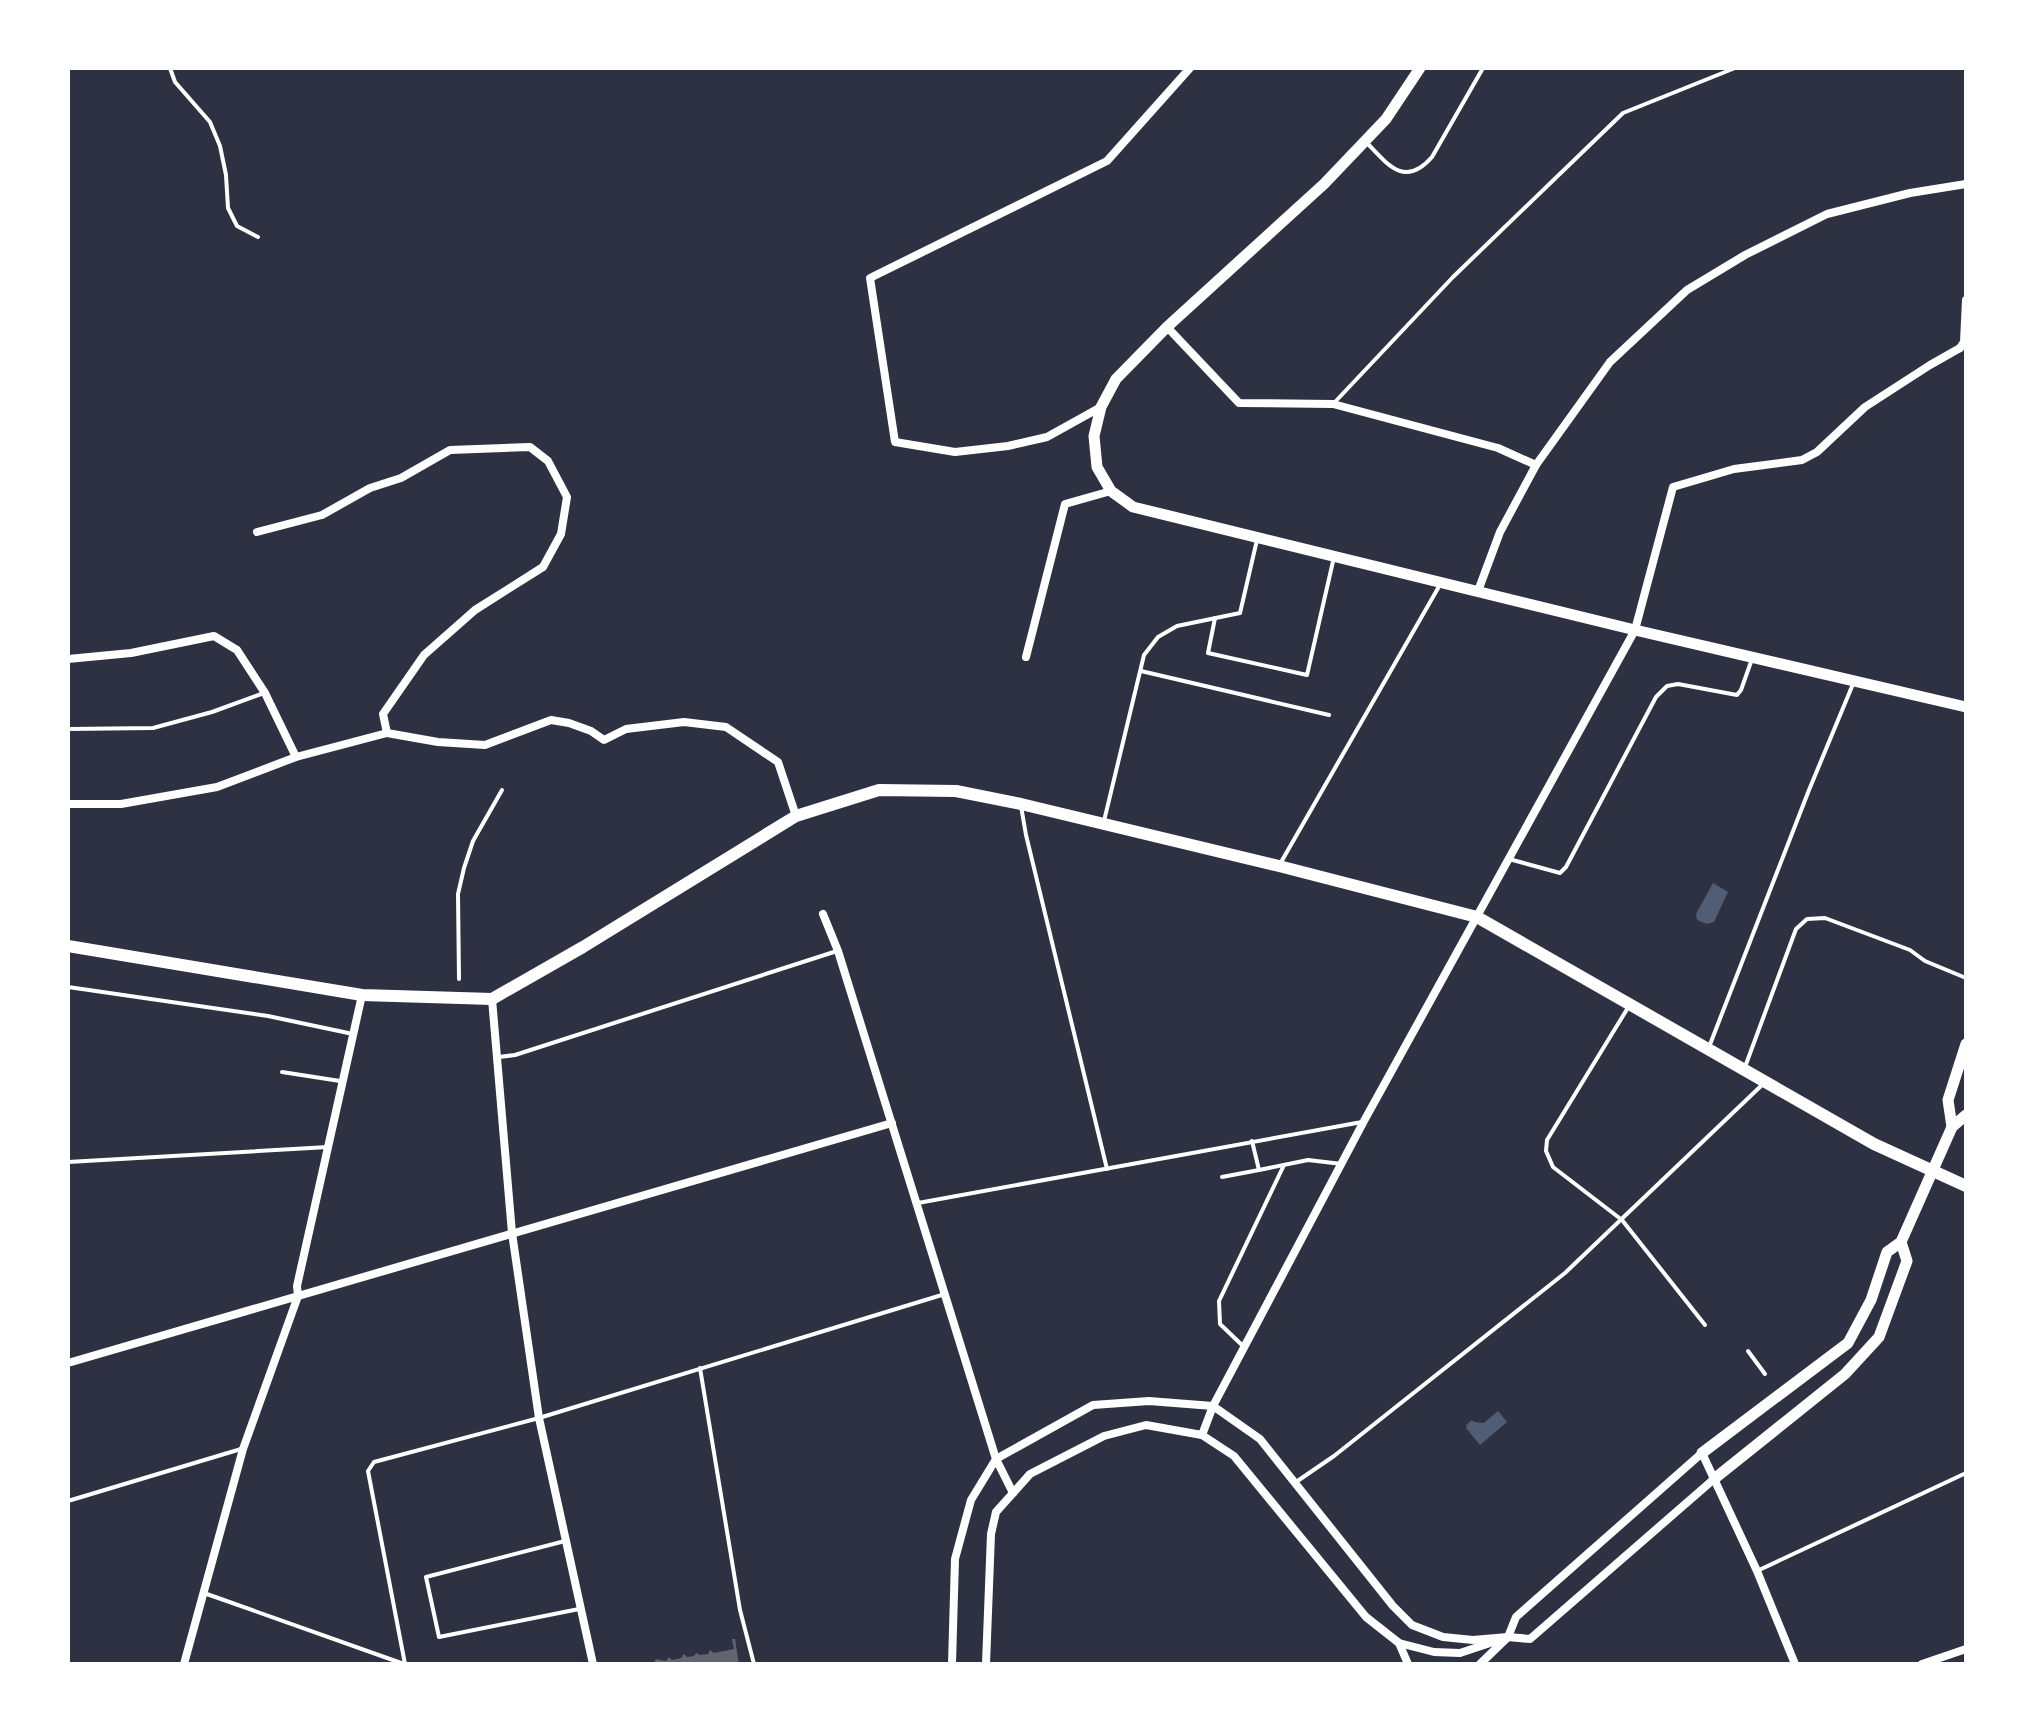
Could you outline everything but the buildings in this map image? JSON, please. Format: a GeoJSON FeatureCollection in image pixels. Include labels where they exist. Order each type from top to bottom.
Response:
{"type":"FeatureCollection","features":[{"type":"Feature","properties":{"kind":"main road"},"geometry":{"type":"LineString","coordinates":[[68,946],[362,995],[492,999],[796,816],[879,790],[956,791],[1103,823],[1477,917],[1874,1144],[1966,1186]]}},
{"type":"Feature","properties":{"kind":"street"},"geometry":{"type":"LineString","coordinates":[[1101,407],[1047,437],[1008,446],[955,452],[895,442],[870,278],[1107,161],[1190,68]]}},
{"type":"Feature","properties":{"kind":"street"},"geometry":{"type":"LineString","coordinates":[[1420,68],[1386,119],[1324,184],[1167,327],[1116,379],[1101,407],[1094,436],[1097,467],[1111,491],[1133,507],[1635,630],[1966,707]]}},
{"type":"Feature","properties":{"kind":"street"},"geometry":{"type":"LineString","coordinates":[[1478,591],[1500,532],[1536,465],[1610,362],[1687,290],[1745,255],[1827,214],[1910,193],[1966,184]]}},
{"type":"Feature","properties":{"kind":"street"},"geometry":{"type":"LineString","coordinates":[[1202,1435],[1213,1406],[1364,1121],[1635,630],[1673,487],[1734,469],[1802,460],[1817,452],[1865,407],[1930,365],[1963,350],[1966,300]]}},
{"type":"Feature","properties":{"kind":"street"},"geometry":{"type":"LineString","coordinates":[[1167,327],[1239,403],[1333,404],[1498,448],[1536,465]]}},
{"type":"Feature","properties":{"kind":"street"},"geometry":{"type":"LineString","coordinates":[[257,532],[322,515],[370,488],[401,478],[450,450],[530,447],[548,461],[567,497],[561,534],[543,567],[475,610],[424,655],[383,714],[387,733]]}},
{"type":"Feature","properties":{"kind":"street"},"geometry":{"type":"LineString","coordinates":[[1026,657],[1065,504],[1111,491]]}},
{"type":"Feature","properties":{"kind":"street"},"geometry":{"type":"LineString","coordinates":[[68,659],[131,653],[214,636],[237,650],[265,693],[296,757]]}},
{"type":"Feature","properties":{"kind":"street"},"geometry":{"type":"LineString","coordinates":[[68,804],[121,804],[217,787],[296,757],[387,733],[438,742],[485,745],[551,720],[591,731],[604,740],[626,729],[684,722],[726,727],[778,762],[796,816]]}},
{"type":"Feature","properties":{"kind":"street"},"geometry":{"type":"LineString","coordinates":[[823,914],[838,951],[996,1459],[1013,1493]]}},
{"type":"Feature","properties":{"kind":"street"},"geometry":{"type":"LineString","coordinates":[[184,1664],[243,1449],[298,1296],[297,1286],[362,995]]}},
{"type":"Feature","properties":{"kind":"street"},"geometry":{"type":"LineString","coordinates":[[492,999],[512,1233],[539,1418],[593,1664]]}},
{"type":"Feature","properties":{"kind":"street"},"geometry":{"type":"LineString","coordinates":[[1952,1127],[1948,1100],[1966,1044]]}},
{"type":"Feature","properties":{"kind":"street"},"geometry":{"type":"LineString","coordinates":[[1480,1664],[1508,1637],[1516,1617],[1702,1453],[1848,1343],[1871,1300],[1887,1252],[1901,1242],[1952,1127],[1966,1115]]}},
{"type":"Feature","properties":{"kind":"street"},"geometry":{"type":"LineString","coordinates":[[68,1363],[892,1123]]}},
{"type":"Feature","properties":{"kind":"street"},"geometry":{"type":"LineString","coordinates":[[952,1664],[955,1559],[971,1500],[996,1459],[1093,1405],[1149,1401],[1213,1406],[1260,1439],[1393,1606],[1412,1625],[1443,1637],[1530,1639],[1714,1479],[1845,1374],[1879,1337],[1907,1261],[1901,1242]]}},
{"type":"Feature","properties":{"kind":"street"},"geometry":{"type":"LineString","coordinates":[[986,1664],[991,1534],[996,1512],[1030,1474],[1104,1436],[1146,1425],[1202,1435],[1234,1456],[1366,1617],[1399,1643],[1434,1652],[1460,1653],[1508,1637]]}},
{"type":"Feature","properties":{"kind":"street"},"geometry":{"type":"LineString","coordinates":[[1702,1453],[1757,1571],[1795,1664]]}},
{"type":"Feature","properties":{"kind":"street"},"geometry":{"type":"LineString","coordinates":[[1399,1643],[1408,1664]]}},
{"type":"Feature","properties":{"kind":"street"},"geometry":{"type":"LineString","coordinates":[[1922,1664],[1966,1649]]}},
{"type":"Feature","properties":{"kind":"lane"},"geometry":{"type":"LineString","coordinates":[[170,68],[175,82],[210,122],[220,146],[228,208],[237,226],[258,237]]}},
{"type":"Feature","properties":{"kind":"lane"},"geometry":{"type":"LineString","coordinates":[[1365,141],[1394,170],[1402,173],[1426,164],[1483,68]]}},
{"type":"Feature","properties":{"kind":"lane"},"geometry":{"type":"LineString","coordinates":[[1333,404],[1453,277],[1623,113],[1735,68]]}},
{"type":"Feature","properties":{"kind":"lane"},"geometry":{"type":"LineString","coordinates":[[1103,823],[1144,655],[1158,637],[1177,626],[1240,613],[1257,538]]}},
{"type":"Feature","properties":{"kind":"lane"},"geometry":{"type":"LineString","coordinates":[[1215,618],[1208,653],[1307,675],[1334,557]]}},
{"type":"Feature","properties":{"kind":"lane"},"geometry":{"type":"LineString","coordinates":[[1279,866],[1442,583]]}},
{"type":"Feature","properties":{"kind":"lane"},"geometry":{"type":"LineString","coordinates":[[1509,859],[1560,873],[1656,697],[1667,686],[1678,684],[1737,695],[1753,657]]}},
{"type":"Feature","properties":{"kind":"lane"},"geometry":{"type":"LineString","coordinates":[[1141,671],[1329,715]]}},
{"type":"Feature","properties":{"kind":"lane"},"geometry":{"type":"LineString","coordinates":[[1708,1050],[1854,680]]}},
{"type":"Feature","properties":{"kind":"lane"},"geometry":{"type":"LineString","coordinates":[[68,729],[153,728],[265,693]]}},
{"type":"Feature","properties":{"kind":"lane"},"geometry":{"type":"LineString","coordinates":[[1021,804],[1107,1169]]}},
{"type":"Feature","properties":{"kind":"lane"},"geometry":{"type":"LineString","coordinates":[[1743,1071],[1796,929],[1807,919],[1825,918],[1839,923],[1910,950],[1925,961],[1966,978]]}},
{"type":"Feature","properties":{"kind":"lane"},"geometry":{"type":"LineString","coordinates":[[496,1057],[515,1055],[838,951]]}},
{"type":"Feature","properties":{"kind":"lane"},"geometry":{"type":"LineString","coordinates":[[68,987],[268,1016],[353,1034]]}},
{"type":"Feature","properties":{"kind":"lane"},"geometry":{"type":"LineString","coordinates":[[1630,1004],[1547,1140],[1546,1151],[1553,1167],[1622,1220],[1705,1325]]}},
{"type":"Feature","properties":{"kind":"lane"},"geometry":{"type":"LineString","coordinates":[[282,1072],[343,1082]]}},
{"type":"Feature","properties":{"kind":"lane"},"geometry":{"type":"LineString","coordinates":[[1296,1482],[1334,1456],[1565,1273],[1764,1082]]}},
{"type":"Feature","properties":{"kind":"lane"},"geometry":{"type":"LineString","coordinates":[[916,1203],[1364,1121]]}},
{"type":"Feature","properties":{"kind":"lane"},"geometry":{"type":"LineString","coordinates":[[1252,1141],[1259,1170]]}},
{"type":"Feature","properties":{"kind":"lane"},"geometry":{"type":"LineString","coordinates":[[68,1162],[328,1147]]}},
{"type":"Feature","properties":{"kind":"lane"},"geometry":{"type":"LineString","coordinates":[[1222,1177],[1308,1160],[1342,1164]]}},
{"type":"Feature","properties":{"kind":"lane"},"geometry":{"type":"LineString","coordinates":[[1244,1347],[1220,1324],[1219,1301],[1284,1165]]}},
{"type":"Feature","properties":{"kind":"lane"},"geometry":{"type":"LineString","coordinates":[[404,1664],[368,1471],[374,1462],[539,1418],[945,1294]]}},
{"type":"Feature","properties":{"kind":"lane"},"geometry":{"type":"LineString","coordinates":[[700,1368],[740,1610],[754,1664]]}},
{"type":"Feature","properties":{"kind":"lane"},"geometry":{"type":"LineString","coordinates":[[68,1501],[243,1449]]}},
{"type":"Feature","properties":{"kind":"lane"},"geometry":{"type":"LineString","coordinates":[[1757,1571],[1966,1473]]}},
{"type":"Feature","properties":{"kind":"lane"},"geometry":{"type":"LineString","coordinates":[[566,1540],[426,1577],[439,1637],[581,1608]]}},
{"type":"Feature","properties":{"kind":"lane"},"geometry":{"type":"LineString","coordinates":[[204,1593],[404,1664]]}},
{"type":"Feature","properties":{"kind":"path"},"geometry":{"type":"LineString","coordinates":[[459,979],[458,894],[473,841],[502,790]]}},
{"type":"Feature","properties":{"kind":"path"},"geometry":{"type":"LineString","coordinates":[[1748,1351],[1765,1374]]}},
{"type":"Feature","properties":{"kind":"water"},"geometry":{"type":"Polygon","coordinates":[[[1713,883],[1728,892],[1714,922],[1707,924],[1697,920],[1696,914],[1713,883]]]}},
{"type":"Feature","properties":{"kind":"water"},"geometry":{"type":"Polygon","coordinates":[[[1498,1411],[1507,1422],[1480,1445],[1466,1425],[1472,1420],[1484,1423],[1498,1411]]]}}]}
